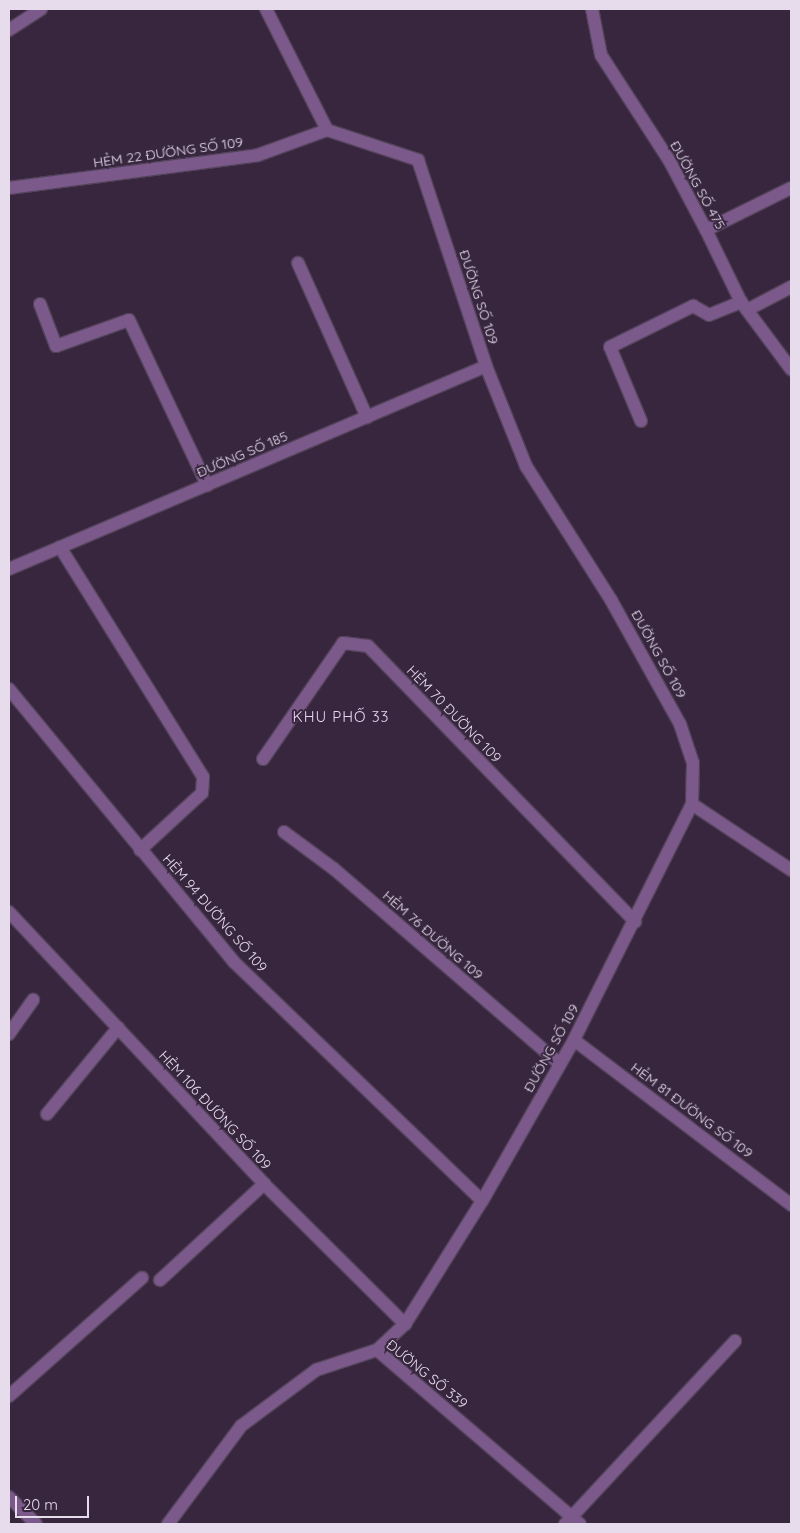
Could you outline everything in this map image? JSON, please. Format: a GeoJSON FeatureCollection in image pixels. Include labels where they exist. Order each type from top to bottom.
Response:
{"type":"FeatureCollection","features":[{"type":"Feature","properties":{"kind":"street"},"geometry":{"type":"LineString","coordinates":[[9,30],[41,9]]}},
{"type":"Feature","properties":{"kind":"street"},"geometry":{"type":"LineString","coordinates":[[266,9],[327,130]]}},
{"type":"Feature","properties":{"kind":"street","name":"ĐƯỜNG SỐ 475"},"geometry":{"type":"LineString","coordinates":[[592,9],[601,55],[669,160],[744,306],[791,369]]}},
{"type":"Feature","properties":{"kind":"street","name":"HẺM 22 ĐƯỜNG SỐ 109"},"geometry":{"type":"LineString","coordinates":[[9,188],[258,155],[327,130]]}},
{"type":"Feature","properties":{"kind":"street","name":"ĐƯỜNG SỐ 109"},"geometry":{"type":"LineString","coordinates":[[327,130],[418,160],[486,366],[526,466],[611,600],[680,724],[693,763],[692,804],[635,922],[574,1040],[482,1201],[405,1324],[377,1350]]}},
{"type":"Feature","properties":{"kind":"street"},"geometry":{"type":"LineString","coordinates":[[706,230],[791,188]]}},
{"type":"Feature","properties":{"kind":"street"},"geometry":{"type":"LineString","coordinates":[[298,264],[367,417]]}},
{"type":"Feature","properties":{"kind":"street"},"geometry":{"type":"LineString","coordinates":[[641,421],[610,347],[693,306],[709,315],[744,306],[791,287]]}},
{"type":"Feature","properties":{"kind":"street"},"geometry":{"type":"LineString","coordinates":[[40,304],[56,346],[129,320],[207,485]]}},
{"type":"Feature","properties":{"kind":"street","name":"ĐƯỜNG SỐ 185"},"geometry":{"type":"LineString","coordinates":[[9,569],[486,366]]}},
{"type":"Feature","properties":{"kind":"street"},"geometry":{"type":"LineString","coordinates":[[60,547],[203,777],[202,793],[140,850]]}},
{"type":"Feature","properties":{"kind":"street","name":"HẺM 70 ĐƯỜNG 109"},"geometry":{"type":"LineString","coordinates":[[263,759],[343,643],[368,646],[635,922]]}},
{"type":"Feature","properties":{"kind":"street","name":"HẺM 94 ĐƯỜNG SỐ 109"},"geometry":{"type":"LineString","coordinates":[[9,689],[234,962],[482,1201]]}},
{"type":"Feature","properties":{"kind":"street"},"geometry":{"type":"LineString","coordinates":[[692,804],[791,870]]}},
{"type":"Feature","properties":{"kind":"street","name":"HẺM 76 ĐƯỜNG 109"},"geometry":{"type":"LineString","coordinates":[[284,832],[334,870],[560,1064]]}},
{"type":"Feature","properties":{"kind":"street","name":"HẺM 106 ĐƯỜNG SỐ 109"},"geometry":{"type":"LineString","coordinates":[[9,912],[264,1184],[405,1324]]}},
{"type":"Feature","properties":{"kind":"street"},"geometry":{"type":"LineString","coordinates":[[9,1034],[33,1000]]}},
{"type":"Feature","properties":{"kind":"street"},"geometry":{"type":"LineString","coordinates":[[47,1114],[118,1028]]}},
{"type":"Feature","properties":{"kind":"street","name":"HẺM 81 ĐƯỜNG SỐ 109"},"geometry":{"type":"LineString","coordinates":[[574,1040],[791,1205]]}},
{"type":"Feature","properties":{"kind":"street"},"geometry":{"type":"LineString","coordinates":[[160,1280],[264,1184]]}},
{"type":"Feature","properties":{"kind":"street"},"geometry":{"type":"LineString","coordinates":[[9,1396],[142,1278]]}},
{"type":"Feature","properties":{"kind":"street"},"geometry":{"type":"LineString","coordinates":[[573,1522],[735,1341]]}},
{"type":"Feature","properties":{"kind":"street","name":"ĐƯỜNG SỐ 339"},"geometry":{"type":"LineString","coordinates":[[168,1524],[241,1426],[316,1370],[377,1350],[573,1522]]}},
{"type":"Feature","properties":{"kind":"street"},"geometry":{"type":"LineString","coordinates":[[9,1497],[36,1524]]}},
{"type":"Feature","properties":{"kind":"district","name":"KHU PHỐ 33"},"geometry":{"type":"Point","coordinates":[341,717]}}]}
